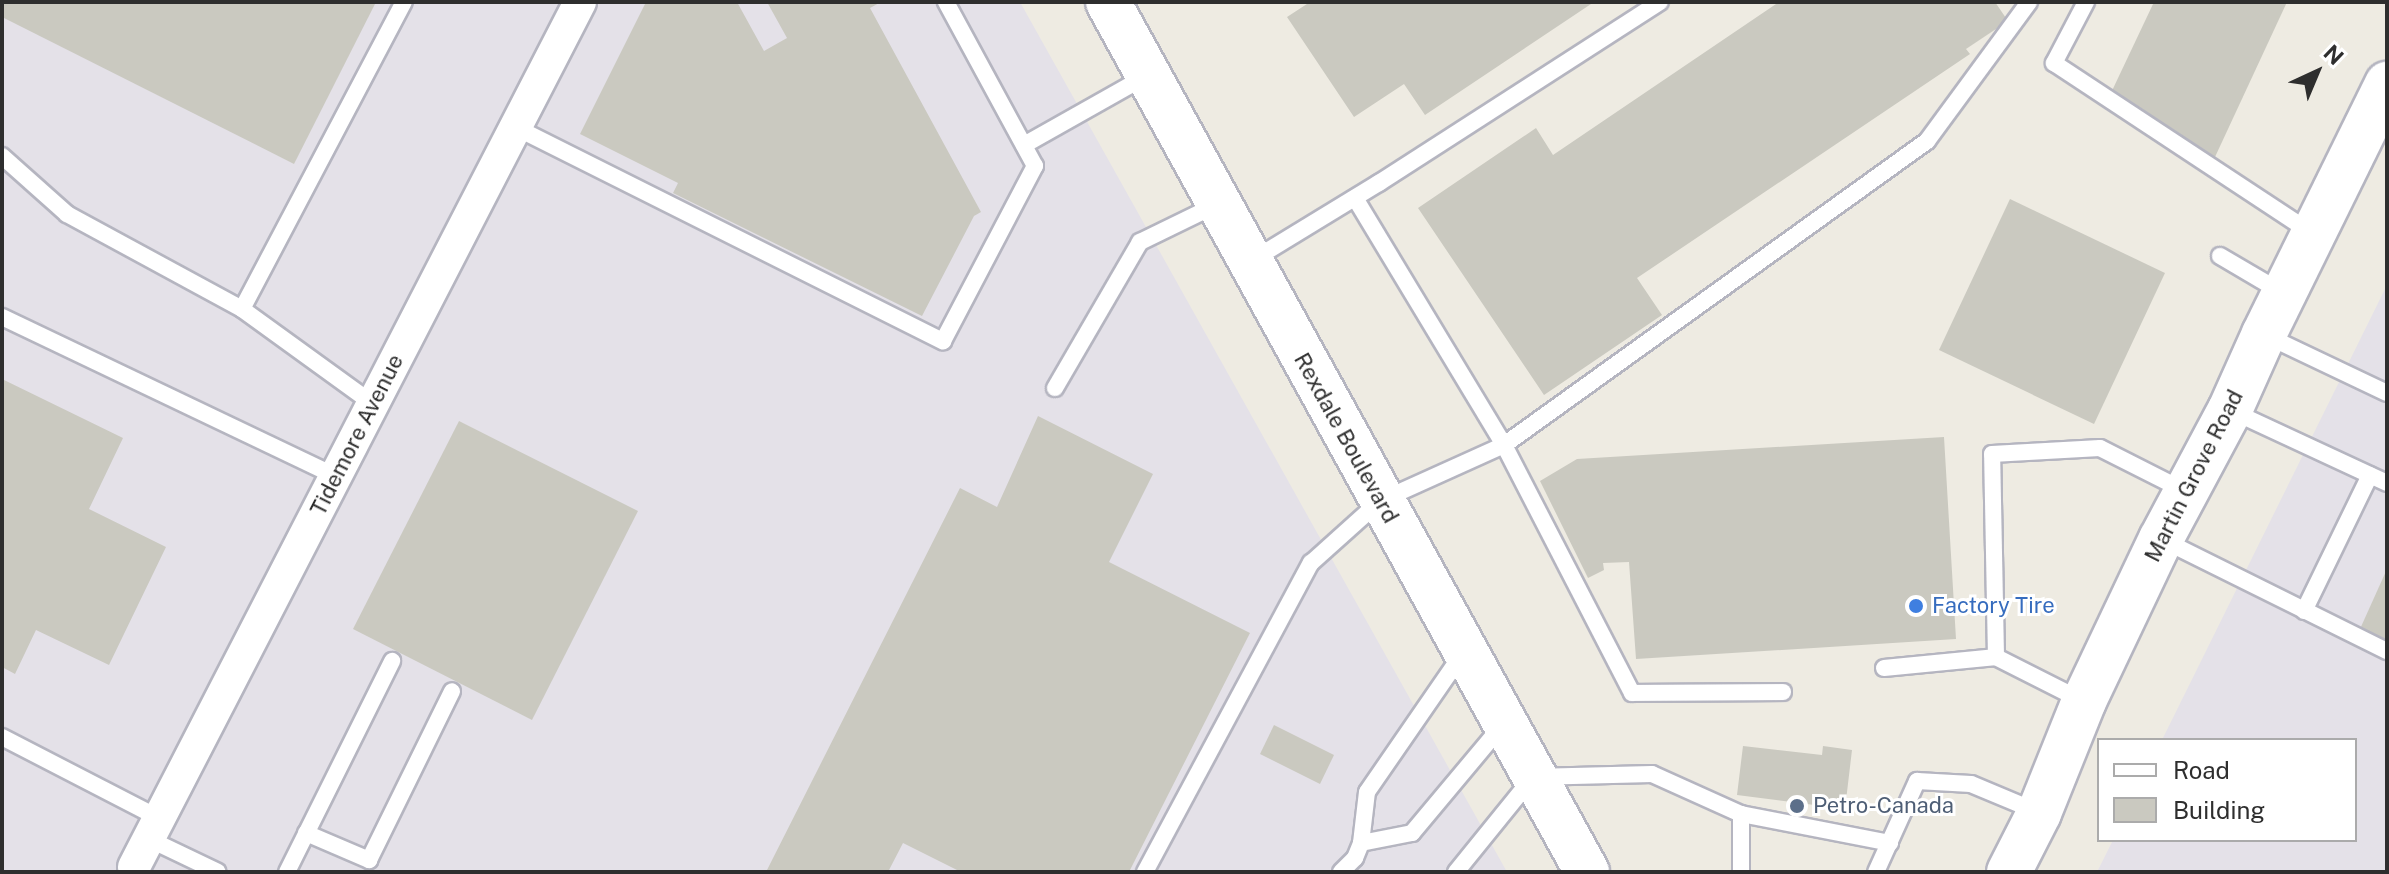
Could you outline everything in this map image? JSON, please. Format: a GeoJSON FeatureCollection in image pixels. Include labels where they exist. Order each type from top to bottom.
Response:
{"type":"FeatureCollection","features":[{"type":"Feature","properties":{"kind":"main road","name":"Rexdale Boulevard"},"geometry":{"type":"LineString","coordinates":[[1108,2],[1587,872]]}},
{"type":"Feature","properties":{"kind":"main road","name":"Martin Grove Road"},"geometry":{"type":"LineString","coordinates":[[2009,872],[2039,813],[2084,701],[2161,539],[2230,410],[2387,84]]}},
{"type":"Feature","properties":{"kind":"street","name":"Tidemore Avenue"},"geometry":{"type":"LineString","coordinates":[[147,841],[580,2]]}},
{"type":"Feature","properties":{"kind":"lane"},"geometry":{"type":"LineString","coordinates":[[242,309],[404,2]]}},
{"type":"Feature","properties":{"kind":"lane"},"geometry":{"type":"LineString","coordinates":[[515,127],[943,341],[1035,166],[946,2]]}},
{"type":"Feature","properties":{"kind":"lane"},"geometry":{"type":"LineString","coordinates":[[1249,261],[1355,198],[1660,2]]}},
{"type":"Feature","properties":{"kind":"lane"},"geometry":{"type":"LineString","coordinates":[[1145,872],[1311,563],[1380,501],[1504,445],[1927,141],[2029,2]]}},
{"type":"Feature","properties":{"kind":"lane"},"geometry":{"type":"LineString","coordinates":[[2086,2],[2054,63],[2313,234]]}},
{"type":"Feature","properties":{"kind":"lane"},"geometry":{"type":"LineString","coordinates":[[1024,145],[1148,75]]}},
{"type":"Feature","properties":{"kind":"lane"},"geometry":{"type":"LineString","coordinates":[[2,156],[67,214],[242,309],[373,404]]}},
{"type":"Feature","properties":{"kind":"lane"},"geometry":{"type":"LineString","coordinates":[[1355,198],[1504,445],[1632,693],[1783,692]]}},
{"type":"Feature","properties":{"kind":"lane"},"geometry":{"type":"LineString","coordinates":[[1055,388],[1140,242],[1218,204]]}},
{"type":"Feature","properties":{"kind":"lane"},"geometry":{"type":"LineString","coordinates":[[2220,256],[2284,293]]}},
{"type":"Feature","properties":{"kind":"lane"},"geometry":{"type":"LineString","coordinates":[[2,317],[336,476]]}},
{"type":"Feature","properties":{"kind":"lane"},"geometry":{"type":"LineString","coordinates":[[2264,334],[2387,393]]}},
{"type":"Feature","properties":{"kind":"lane"},"geometry":{"type":"LineString","coordinates":[[2230,410],[2387,483]]}},
{"type":"Feature","properties":{"kind":"lane"},"geometry":{"type":"LineString","coordinates":[[1996,657],[1992,454],[2100,448],[2187,492]]}},
{"type":"Feature","properties":{"kind":"lane"},"geometry":{"type":"LineString","coordinates":[[2304,611],[2370,475]]}},
{"type":"Feature","properties":{"kind":"lane"},"geometry":{"type":"LineString","coordinates":[[2161,539],[2387,651]]}},
{"type":"Feature","properties":{"kind":"lane"},"geometry":{"type":"LineString","coordinates":[[1358,858],[1367,792],[1464,652]]}},
{"type":"Feature","properties":{"kind":"lane"},"geometry":{"type":"LineString","coordinates":[[1884,668],[1996,657],[2084,701]]}},
{"type":"Feature","properties":{"kind":"lane"},"geometry":{"type":"LineString","coordinates":[[287,872],[392,661]]}},
{"type":"Feature","properties":{"kind":"lane"},"geometry":{"type":"LineString","coordinates":[[306,833],[369,860],[452,691]]}},
{"type":"Feature","properties":{"kind":"lane"},"geometry":{"type":"LineString","coordinates":[[1341,872],[1358,858],[1412,833],[1504,723]]}},
{"type":"Feature","properties":{"kind":"lane"},"geometry":{"type":"LineString","coordinates":[[2,737],[147,841],[218,872]]}},
{"type":"Feature","properties":{"kind":"lane"},"geometry":{"type":"LineString","coordinates":[[1456,872],[1533,777],[1652,774],[1741,814],[1890,843]]}},
{"type":"Feature","properties":{"kind":"lane"},"geometry":{"type":"LineString","coordinates":[[1876,872],[1917,781],[1971,784],[2039,813]]}},
{"type":"Feature","properties":{"kind":"lane"},"geometry":{"type":"LineString","coordinates":[[1741,814],[1741,872]]}},
{"type":"Feature","properties":{"kind":"shaded area"},"geometry":{"type":"Polygon","coordinates":[[[2,2],[1020,2],[1507,872],[2,872],[2,2]]]}},
{"type":"Feature","properties":{"kind":"shaded area"},"geometry":{"type":"Polygon","coordinates":[[[2387,285],[2387,872],[2097,872],[2112,842],[2357,842],[2357,738],[2163,738],[2387,285]]]}},
{"type":"Feature","properties":{"kind":"building"},"geometry":{"type":"Polygon","coordinates":[[[2,2],[376,2],[294,164],[2,17],[2,2]]]}},
{"type":"Feature","properties":{"kind":"building"},"geometry":{"type":"Polygon","coordinates":[[[646,2],[737,2],[764,51],[787,38],[767,2],[881,2],[870,8],[981,212],[974,216],[922,316],[673,193],[678,183],[580,134],[646,2]]]}},
{"type":"Feature","properties":{"kind":"building"},"geometry":{"type":"Polygon","coordinates":[[[1310,2],[1594,2],[1425,115],[1404,84],[1354,117],[1287,17],[1310,2]]]}},
{"type":"Feature","properties":{"kind":"building"},"geometry":{"type":"Polygon","coordinates":[[[1779,2],[1995,2],[2008,21],[1966,49],[1970,54],[1637,278],[1662,315],[1544,395],[1418,208],[1536,128],[1553,155],[1779,2]]]}},
{"type":"Feature","properties":{"kind":"building"},"geometry":{"type":"Polygon","coordinates":[[[2154,2],[2287,2],[2215,157],[2171,136],[2110,95],[2154,2]]]}},
{"type":"Feature","properties":{"kind":"building"},"geometry":{"type":"Polygon","coordinates":[[[2010,199],[2165,273],[2094,424],[1939,350],[2010,199]]]}},
{"type":"Feature","properties":{"kind":"building"},"geometry":{"type":"Polygon","coordinates":[[[2,379],[123,438],[89,509],[166,547],[109,665],[36,630],[15,674],[2,667],[2,379]]]}},
{"type":"Feature","properties":{"kind":"building"},"geometry":{"type":"Polygon","coordinates":[[[1038,416],[1153,474],[1109,562],[1250,633],[1129,872],[961,872],[903,843],[888,872],[766,872],[960,488],[997,507],[1038,416]]]}},
{"type":"Feature","properties":{"kind":"building"},"geometry":{"type":"Polygon","coordinates":[[[459,421],[638,511],[532,720],[353,629],[459,421]]]}},
{"type":"Feature","properties":{"kind":"building"},"geometry":{"type":"Polygon","coordinates":[[[1944,437],[1956,639],[1636,659],[1629,562],[1603,563],[1604,570],[1588,578],[1540,481],[1577,459],[1944,437]]]}},
{"type":"Feature","properties":{"kind":"building"},"geometry":{"type":"Polygon","coordinates":[[[2387,569],[2387,641],[2360,629],[2387,569]]]}},
{"type":"Feature","properties":{"kind":"building"},"geometry":{"type":"Polygon","coordinates":[[[1274,725],[1334,755],[1320,784],[1260,754],[1274,725]]]}},
{"type":"Feature","properties":{"kind":"building"},"geometry":{"type":"Polygon","coordinates":[[[1743,746],[1822,755],[1823,746],[1852,750],[1845,809],[1737,795],[1743,746]]]}},
{"type":"Feature","properties":{"kind":"place","name":"Factory Tire"},"geometry":{"type":"Point","coordinates":[1916,606]}},
{"type":"Feature","properties":{"kind":"place","name":"Petro-Canada"},"geometry":{"type":"Point","coordinates":[1797,806]}}]}
